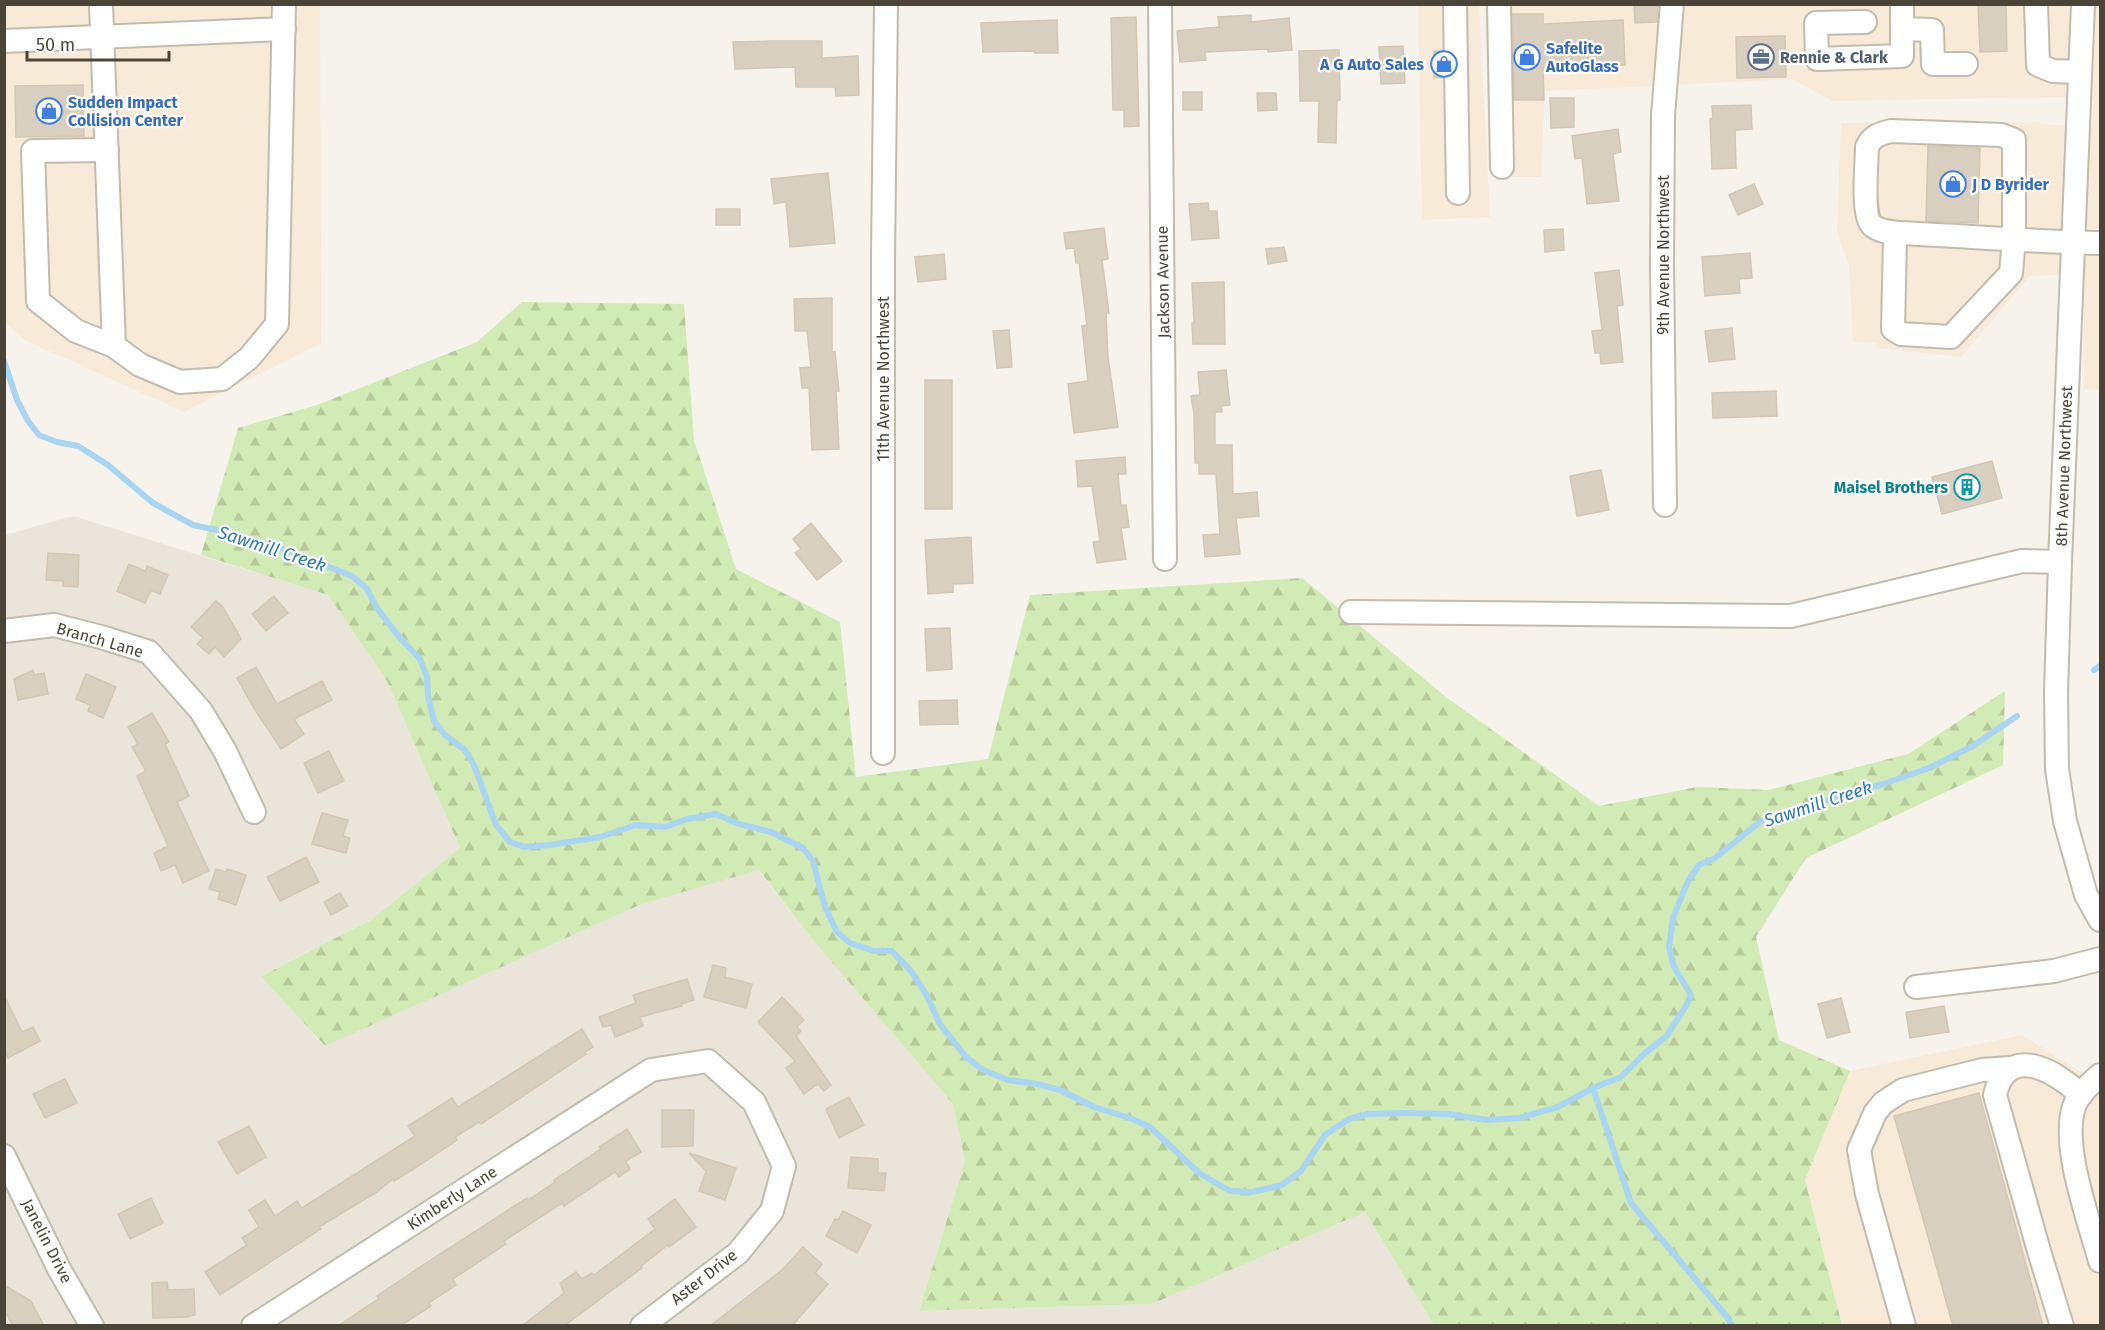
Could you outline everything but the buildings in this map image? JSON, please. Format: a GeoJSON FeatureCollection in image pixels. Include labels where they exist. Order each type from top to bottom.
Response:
{"type":"FeatureCollection","features":[{"type":"Feature","properties":{"kind":"street"},"geometry":{"type":"LineString","coordinates":[[101,4],[114,346]]}},
{"type":"Feature","properties":{"kind":"street"},"geometry":{"type":"LineString","coordinates":[[106,150],[33,152],[38,302],[76,331],[114,346],[140,365],[180,382],[222,379],[249,358],[277,324],[284,4]]}},
{"type":"Feature","properties":{"kind":"street","name":"11th Avenue Northwest"},"geometry":{"type":"LineString","coordinates":[[883,753],[883,246],[886,4]]}},
{"type":"Feature","properties":{"kind":"street","name":"Jackson Avenue"},"geometry":{"type":"LineString","coordinates":[[1160,4],[1165,559]]}},
{"type":"Feature","properties":{"kind":"street"},"geometry":{"type":"LineString","coordinates":[[1455,4],[1458,193]]}},
{"type":"Feature","properties":{"kind":"street"},"geometry":{"type":"LineString","coordinates":[[1499,4],[1502,167]]}},
{"type":"Feature","properties":{"kind":"street","name":"9th Avenue Northwest"},"geometry":{"type":"LineString","coordinates":[[1665,505],[1663,115],[1672,4]]}},
{"type":"Feature","properties":{"kind":"street"},"geometry":{"type":"LineString","coordinates":[[1865,22],[1816,23],[1817,59],[1902,56],[1902,4]]}},
{"type":"Feature","properties":{"kind":"street"},"geometry":{"type":"LineString","coordinates":[[2036,4],[2037,64],[2053,71],[2080,72]]}},
{"type":"Feature","properties":{"kind":"street","name":"8th Avenue Northwest"},"geometry":{"type":"LineString","coordinates":[[2083,4],[2060,562],[2056,693],[2057,769],[2065,821],[2086,895],[2100,920]]}},
{"type":"Feature","properties":{"kind":"street"},"geometry":{"type":"LineString","coordinates":[[4,41],[284,29]]}},
{"type":"Feature","properties":{"kind":"street"},"geometry":{"type":"LineString","coordinates":[[1902,30],[1932,30],[1933,64],[1966,64]]}},
{"type":"Feature","properties":{"kind":"street"},"geometry":{"type":"LineString","coordinates":[[1900,233],[1895,238],[1893,329],[1901,333],[1950,337],[2011,273],[2014,239],[2014,140],[2001,135],[1892,131],[1871,138],[1867,147],[1866,215],[1871,225],[1882,230],[1900,233],[2014,239],[2073,243],[2100,243]]}},
{"type":"Feature","properties":{"kind":"street"},"geometry":{"type":"LineString","coordinates":[[1351,612],[1791,616],[2022,561],[2060,562]]}},
{"type":"Feature","properties":{"kind":"street","name":"Branch Lane"},"geometry":{"type":"LineString","coordinates":[[4,631],[54,625],[149,652],[201,711],[225,751],[254,812]]}},
{"type":"Feature","properties":{"kind":"street"},"geometry":{"type":"LineString","coordinates":[[1916,987],[2054,971],[2100,958]]}},
{"type":"Feature","properties":{"kind":"street","name":"Aster Drive"},"geometry":{"type":"LineString","coordinates":[[642,1326],[738,1253],[771,1211],[784,1166],[754,1102],[708,1061],[651,1070]]}},
{"type":"Feature","properties":{"kind":"street"},"geometry":{"type":"LineString","coordinates":[[1904,1326],[1867,1194],[1859,1150],[1875,1113],[1883,1103],[1903,1090],[1982,1070],[2021,1065],[2044,1069],[2068,1083],[2081,1095]]}},
{"type":"Feature","properties":{"kind":"street"},"geometry":{"type":"LineString","coordinates":[[2010,1068],[1997,1084],[1996,1106],[2062,1326]]}},
{"type":"Feature","properties":{"kind":"street","name":"Kimberly Lane"},"geometry":{"type":"LineString","coordinates":[[253,1326],[651,1070]]}},
{"type":"Feature","properties":{"kind":"street"},"geometry":{"type":"LineString","coordinates":[[2100,1075],[2089,1085],[2075,1105],[2069,1128],[2072,1157],[2100,1261]]}},
{"type":"Feature","properties":{"kind":"street","name":"Janelin Drive"},"geometry":{"type":"LineString","coordinates":[[4,1156],[11,1183],[92,1326]]}},
{"type":"Feature","properties":{"kind":"shaded area"},"geometry":{"type":"Polygon","coordinates":[[[4,5],[320,5],[321,343],[184,412],[25,340],[5,323],[4,5]]]}},
{"type":"Feature","properties":{"kind":"shaded area"},"geometry":{"type":"Polygon","coordinates":[[[1418,5],[1479,5],[1490,217],[1422,220],[1418,5]]]}},
{"type":"Feature","properties":{"kind":"shaded area"},"geometry":{"type":"Polygon","coordinates":[[[1484,5],[2069,5],[2069,97],[1832,101],[1793,79],[1545,91],[1541,177],[1491,177],[1484,5]]]}},
{"type":"Feature","properties":{"kind":"shaded area"},"geometry":{"type":"Polygon","coordinates":[[[2095,5],[2100,5],[2100,390],[2084,389],[2084,274],[2030,276],[1961,357],[1877,348],[1875,343],[1853,341],[1849,265],[1837,232],[1841,123],[2039,122],[2039,124],[2093,127],[2095,5]]]}},
{"type":"Feature","properties":{"kind":"shaded area"},"geometry":{"type":"Polygon","coordinates":[[[73,516],[328,595],[387,681],[460,848],[371,920],[262,975],[324,1046],[642,904],[758,870],[813,940],[953,1104],[965,1161],[919,1311],[1152,1304],[1365,1212],[1434,1325],[5,1326],[5,535],[73,516]]]}},
{"type":"Feature","properties":{"kind":"shaded area"},"geometry":{"type":"Polygon","coordinates":[[[2022,1035],[2100,1084],[2100,1325],[1842,1325],[1805,1180],[1850,1071],[2022,1035]]]}},
{"type":"Feature","properties":{"kind":"green space"},"geometry":{"type":"Polygon","coordinates":[[[522,302],[684,304],[694,440],[736,569],[840,622],[856,777],[988,759],[1030,595],[1302,578],[1446,697],[1599,806],[1697,787],[1768,790],[1908,754],[2005,691],[2003,765],[1806,858],[1756,937],[1779,1040],[1850,1071],[1805,1180],[1842,1325],[1434,1325],[1365,1212],[1152,1304],[919,1311],[965,1161],[953,1104],[813,940],[759,870],[642,904],[325,1046],[261,976],[371,920],[460,848],[387,681],[328,595],[201,555],[238,428],[317,405],[477,342],[522,302]]]}},
{"type":"Feature","properties":{"kind":"waterway","name":"Sawmill Creek"},"geometry":{"type":"LineString","coordinates":[[4,361],[17,400],[28,421],[39,435],[57,442],[78,446],[108,465],[153,503],[193,525],[235,534],[289,551],[352,576],[367,589],[377,608],[420,659],[427,677],[428,696],[434,721],[445,735],[465,750],[474,765],[496,825],[510,842],[524,847],[550,845],[600,837],[636,825],[665,827],[687,819],[716,814],[739,824],[771,832],[803,848],[813,861],[825,907],[837,932],[850,943],[874,951],[892,951],[911,971],[926,994],[940,1024],[966,1057],[983,1070],[1008,1080],[1060,1090],[1094,1107],[1150,1127],[1199,1173],[1230,1191],[1252,1192],[1282,1185],[1301,1171],[1325,1135],[1349,1119],[1368,1114],[1405,1113],[1448,1114],[1487,1120],[1519,1118],[1558,1107],[1593,1088],[1621,1077],[1645,1053],[1666,1037],[1691,995],[1674,967],[1669,947],[1673,918],[1687,883],[1699,865],[1715,858],[1761,821],[1929,768],[1973,746],[2017,716]]}},
{"type":"Feature","properties":{"kind":"waterway","name":"Sawmill Creek"},"geometry":{"type":"LineString","coordinates":[[2094,670],[2100,666]]}},
{"type":"Feature","properties":{"kind":"waterway"},"geometry":{"type":"LineString","coordinates":[[1593,1088],[1631,1203],[1728,1318],[1732,1326]]}},
{"type":"Feature","properties":{"kind":"place","name":"Safelite AutoGlass"},"geometry":{"type":"Point","coordinates":[1527,57]}},
{"type":"Feature","properties":{"kind":"place","name":"Rennie & Clark"},"geometry":{"type":"Point","coordinates":[1761,57]}},
{"type":"Feature","properties":{"kind":"place","name":"A G Auto Sales"},"geometry":{"type":"Point","coordinates":[1444,64]}},
{"type":"Feature","properties":{"kind":"place","name":"Sudden Impact Collision Center"},"geometry":{"type":"Point","coordinates":[49,111]}},
{"type":"Feature","properties":{"kind":"place","name":"J D Byrider"},"geometry":{"type":"Point","coordinates":[1953,184]}},
{"type":"Feature","properties":{"kind":"place","name":"Maisel Brothers"},"geometry":{"type":"Point","coordinates":[1967,487]}}]}
